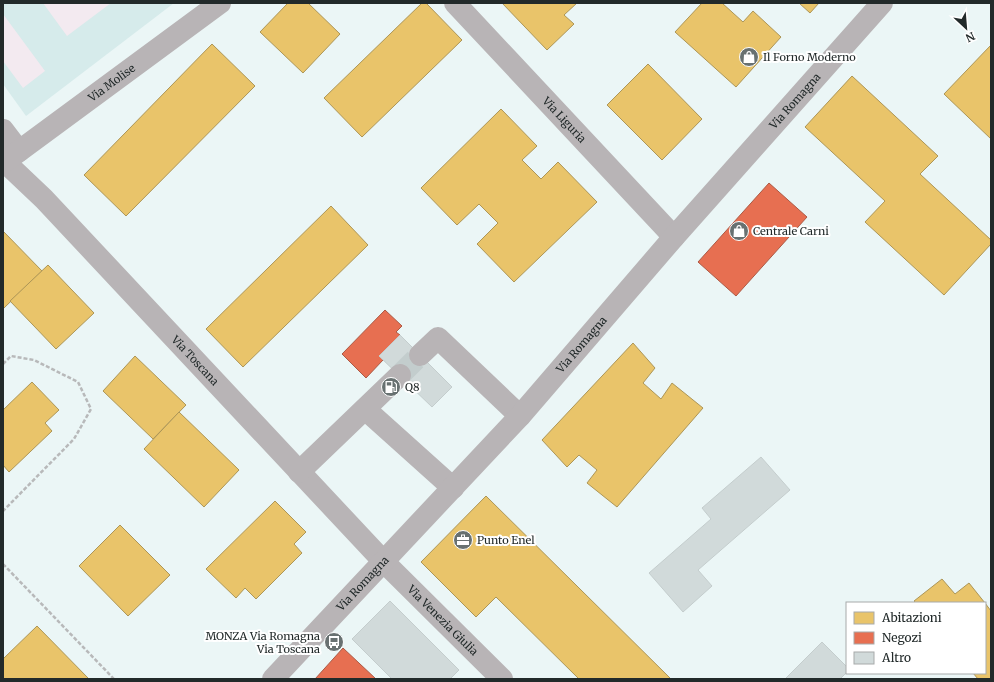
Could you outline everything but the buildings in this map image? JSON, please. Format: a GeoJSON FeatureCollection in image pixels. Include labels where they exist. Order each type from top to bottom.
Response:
{"type":"FeatureCollection","features":[{"type":"Feature","properties":{"kind":"street","name":"Via Molise"},"geometry":{"type":"LineString","coordinates":[[9,159],[220,3]]}},
{"type":"Feature","properties":{"kind":"street","name":"Via Liguria"},"geometry":{"type":"LineString","coordinates":[[456,3],[674,237]]}},
{"type":"Feature","properties":{"kind":"street","name":"Via Romagna"},"geometry":{"type":"LineString","coordinates":[[273,679],[520,416],[674,237],[882,3]]}},
{"type":"Feature","properties":{"kind":"street","name":"Via Toscana"},"geometry":{"type":"LineString","coordinates":[[3,130],[9,159],[44,199],[384,562]]}},
{"type":"Feature","properties":{"kind":"street"},"geometry":{"type":"LineString","coordinates":[[420,355],[438,338],[520,416]]}},
{"type":"Feature","properties":{"kind":"street"},"geometry":{"type":"LineString","coordinates":[[299,472],[400,375]]}},
{"type":"Feature","properties":{"kind":"street"},"geometry":{"type":"LineString","coordinates":[[365,409],[453,488]]}},
{"type":"Feature","properties":{"kind":"street","name":"Via Venezia Giulia"},"geometry":{"type":"LineString","coordinates":[[384,562],[502,679]]}},
{"type":"Feature","properties":{"kind":"path"},"geometry":{"type":"LineString","coordinates":[[3,364],[11,356],[34,360],[78,382],[91,409],[74,439],[3,511]]}},
{"type":"Feature","properties":{"kind":"path"},"geometry":{"type":"LineString","coordinates":[[3,564],[114,679]]}},
{"type":"Feature","properties":{"kind":"shaded area"},"geometry":{"type":"Polygon","coordinates":[[[3,3],[174,3],[26,116],[3,84],[3,3]]]}},
{"type":"Feature","properties":{"kind":"shaded area"},"geometry":{"type":"Polygon","coordinates":[[[43,3],[111,3],[67,36],[43,3]]]}},
{"type":"Feature","properties":{"kind":"shaded area"},"geometry":{"type":"Polygon","coordinates":[[[3,14],[45,71],[23,88],[3,61],[3,14]]]}},
{"type":"Feature","properties":{"kind":"tunnel"},"geometry":{"type":"LineString","coordinates":[[400,375],[420,355]]}},
{"type":"Feature","properties":{"kind":"place","name":"Il Forno Moderno"},"geometry":{"type":"Point","coordinates":[749,57]}},
{"type":"Feature","properties":{"kind":"place","name":"Centrale Carni"},"geometry":{"type":"Point","coordinates":[739,231]}},
{"type":"Feature","properties":{"kind":"place","name":"Q8"},"geometry":{"type":"Point","coordinates":[391,387]}},
{"type":"Feature","properties":{"kind":"place","name":"Punto Enel"},"geometry":{"type":"Point","coordinates":[463,540]}},
{"type":"Feature","properties":{"kind":"place","name":"MONZA Via Romagna Via Toscana"},"geometry":{"type":"Point","coordinates":[334,642]}}]}
